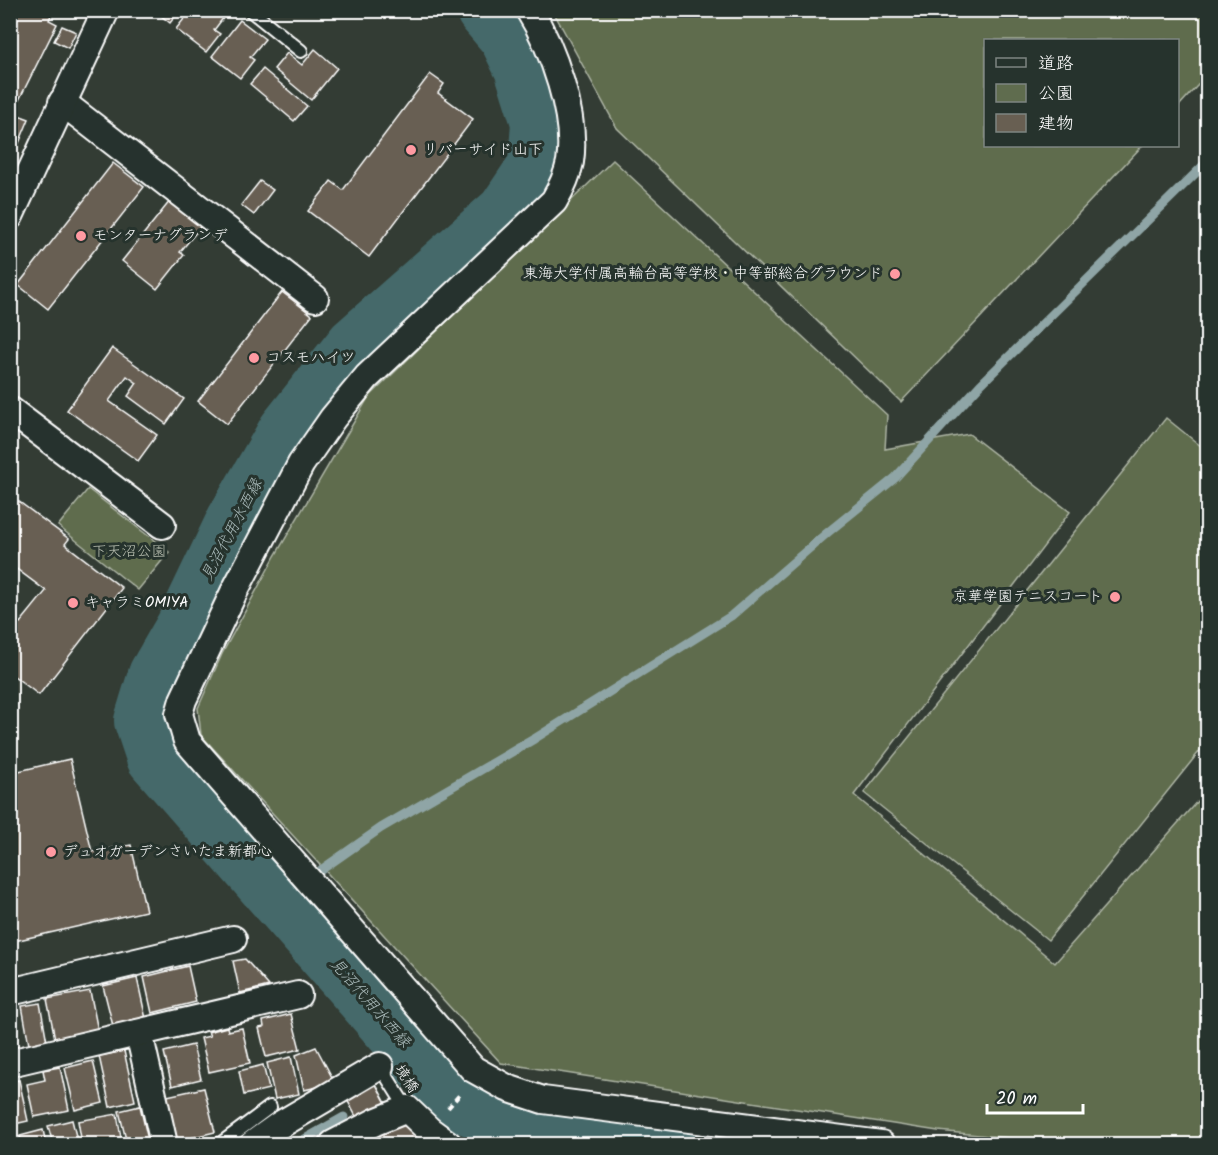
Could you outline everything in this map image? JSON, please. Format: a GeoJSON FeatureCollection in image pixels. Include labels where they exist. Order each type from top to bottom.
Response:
{"type":"FeatureCollection","features":[{"type":"Feature","properties":{"kind":"street"},"geometry":{"type":"LineString","coordinates":[[10,216],[106,10]]}},
{"type":"Feature","properties":{"kind":"street"},"geometry":{"type":"LineString","coordinates":[[529,10],[546,44],[566,108],[570,135],[570,162],[564,182],[554,201],[367,377],[333,418],[301,464],[234,592],[183,700],[179,714],[187,741],[473,1069],[479,1073],[507,1088],[543,1100],[881,1144]]}},
{"type":"Feature","properties":{"kind":"street"},"geometry":{"type":"LineString","coordinates":[[62,102],[315,298]]}},
{"type":"Feature","properties":{"kind":"street"},"geometry":{"type":"LineString","coordinates":[[10,410],[162,525]]}},
{"type":"Feature","properties":{"kind":"street"},"geometry":{"type":"LineString","coordinates":[[10,992],[233,939]]}},
{"type":"Feature","properties":{"kind":"street"},"geometry":{"type":"LineString","coordinates":[[10,1063],[298,995]]}},
{"type":"Feature","properties":{"kind":"street"},"geometry":{"type":"LineString","coordinates":[[139,1033],[164,1144]]}},
{"type":"Feature","properties":{"kind":"street"},"geometry":{"type":"LineString","coordinates":[[253,1144],[278,1126],[380,1066]]}},
{"type":"Feature","properties":{"kind":"street"},"geometry":{"type":"LineString","coordinates":[[333,1144],[375,1122],[407,1109],[439,1137]]}},
{"type":"Feature","properties":{"kind":"lane"},"geometry":{"type":"LineString","coordinates":[[250,10],[301,51]]}},
{"type":"Feature","properties":{"kind":"lane","name":"境橋"},"geometry":{"type":"LineString","coordinates":[[380,1066],[407,1109]]}},
{"type":"Feature","properties":{"kind":"lane"},"geometry":{"type":"LineString","coordinates":[[220,1144],[270,1107]]}},
{"type":"Feature","properties":{"kind":"path"},"geometry":{"type":"LineString","coordinates":[[439,1137],[479,1073]]}},
{"type":"Feature","properties":{"kind":"green space","name":"東海大学付属高輪台高等学校・中等部総合グラウンド"},"geometry":{"type":"Polygon","coordinates":[[[553,11],[1207,11],[1207,75],[1179,106],[1179,39],[984,39],[984,147],[1141,147],[901,402],[617,128],[553,11]]]}},
{"type":"Feature","properties":{"kind":"green space"},"geometry":{"type":"Polygon","coordinates":[[[613,160],[887,415],[885,449],[969,434],[1070,512],[854,795],[1055,963],[1207,790],[1207,1144],[1070,1144],[938,1131],[501,1063],[201,735],[198,708],[222,654],[275,556],[368,398],[613,160]]]}},
{"type":"Feature","properties":{"kind":"green space","name":"京華学園テニスコート"},"geometry":{"type":"Polygon","coordinates":[[[1166,418],[1207,451],[1207,742],[1048,940],[864,793],[1166,418]]]}},
{"type":"Feature","properties":{"kind":"green space","name":"下天沼公園"},"geometry":{"type":"Polygon","coordinates":[[[88,489],[169,552],[138,590],[58,526],[88,489]]]}},
{"type":"Feature","properties":{"kind":"water"},"geometry":{"type":"Polygon","coordinates":[[[636,1123],[803,1144],[633,1144],[636,1123]]]}},
{"type":"Feature","properties":{"kind":"building"},"geometry":{"type":"Polygon","coordinates":[[[13,10],[46,10],[52,13],[49,20],[57,24],[15,108],[10,106],[10,14],[13,10]]]}},
{"type":"Feature","properties":{"kind":"building"},"geometry":{"type":"Polygon","coordinates":[[[154,10],[180,10],[170,23],[154,10]]]}},
{"type":"Feature","properties":{"kind":"building"},"geometry":{"type":"Polygon","coordinates":[[[191,10],[224,10],[227,13],[214,30],[220,34],[206,52],[176,29],[191,10]]]}},
{"type":"Feature","properties":{"kind":"building"},"geometry":{"type":"Polygon","coordinates":[[[240,20],[265,39],[250,57],[254,60],[240,78],[212,56],[240,20]]]}},
{"type":"Feature","properties":{"kind":"building"},"geometry":{"type":"Polygon","coordinates":[[[62,26],[76,32],[68,48],[54,41],[62,26]]]}},
{"type":"Feature","properties":{"kind":"building"},"geometry":{"type":"Polygon","coordinates":[[[315,49],[337,68],[311,100],[274,69],[287,53],[302,65],[315,49]]]}},
{"type":"Feature","properties":{"kind":"building"},"geometry":{"type":"Polygon","coordinates":[[[263,69],[307,106],[294,121],[250,84],[263,69]]]}},
{"type":"Feature","properties":{"kind":"building","name":"リバーサイド山下"},"geometry":{"type":"Polygon","coordinates":[[[430,74],[444,84],[438,93],[473,119],[369,257],[308,211],[331,181],[343,190],[430,74]]]}},
{"type":"Feature","properties":{"kind":"building"},"geometry":{"type":"Polygon","coordinates":[[[10,112],[29,119],[12,160],[10,160],[10,112]]]}},
{"type":"Feature","properties":{"kind":"building","name":"モンターナグランデ"},"geometry":{"type":"Polygon","coordinates":[[[113,163],[144,187],[48,309],[18,285],[113,163]]]}},
{"type":"Feature","properties":{"kind":"building"},"geometry":{"type":"Polygon","coordinates":[[[260,181],[273,190],[254,215],[241,205],[260,181]]]}},
{"type":"Feature","properties":{"kind":"building"},"geometry":{"type":"Polygon","coordinates":[[[170,201],[201,226],[180,252],[184,255],[157,289],[122,261],[170,201]]]}},
{"type":"Feature","properties":{"kind":"building","name":"コスモハイツ"},"geometry":{"type":"Polygon","coordinates":[[[282,292],[312,315],[227,424],[198,401],[282,292]]]}},
{"type":"Feature","properties":{"kind":"building"},"geometry":{"type":"Polygon","coordinates":[[[112,348],[184,399],[166,424],[128,396],[137,383],[127,376],[109,401],[157,435],[138,461],[67,410],[112,348]]]}},
{"type":"Feature","properties":{"kind":"building","name":"キャラミOMIYA"},"geometry":{"type":"Polygon","coordinates":[[[10,495],[69,539],[65,544],[122,588],[39,695],[10,673],[10,615],[20,623],[46,591],[10,564],[10,495]]]}},
{"type":"Feature","properties":{"kind":"building","name":"デュオガーデンさいたま新都心"},"geometry":{"type":"Polygon","coordinates":[[[70,759],[92,852],[131,845],[146,911],[10,942],[10,773],[70,759]]]}},
{"type":"Feature","properties":{"kind":"building"},"geometry":{"type":"Polygon","coordinates":[[[245,959],[269,986],[240,993],[233,961],[245,959]]]}},
{"type":"Feature","properties":{"kind":"building"},"geometry":{"type":"Polygon","coordinates":[[[188,966],[196,1002],[152,1013],[144,977],[188,966]]]}},
{"type":"Feature","properties":{"kind":"building"},"geometry":{"type":"Polygon","coordinates":[[[137,978],[146,1019],[113,1026],[103,986],[137,978]]]}},
{"type":"Feature","properties":{"kind":"building"},"geometry":{"type":"Polygon","coordinates":[[[90,991],[98,1031],[55,1039],[47,999],[90,991]]]}},
{"type":"Feature","properties":{"kind":"building"},"geometry":{"type":"Polygon","coordinates":[[[40,1003],[47,1042],[29,1045],[22,1006],[40,1003]]]}},
{"type":"Feature","properties":{"kind":"building"},"geometry":{"type":"Polygon","coordinates":[[[291,1014],[300,1049],[266,1057],[259,1028],[264,1027],[263,1021],[291,1014]]]}},
{"type":"Feature","properties":{"kind":"building"},"geometry":{"type":"Polygon","coordinates":[[[227,1027],[228,1031],[242,1028],[250,1063],[209,1072],[201,1038],[210,1036],[208,1032],[227,1027]]]}},
{"type":"Feature","properties":{"kind":"building"},"geometry":{"type":"Polygon","coordinates":[[[193,1045],[201,1079],[172,1086],[164,1052],[193,1045]]]}},
{"type":"Feature","properties":{"kind":"building"},"geometry":{"type":"Polygon","coordinates":[[[316,1047],[335,1083],[304,1090],[296,1055],[316,1047]]]}},
{"type":"Feature","properties":{"kind":"building"},"geometry":{"type":"Polygon","coordinates":[[[124,1051],[135,1101],[110,1107],[99,1056],[124,1051]]]}},
{"type":"Feature","properties":{"kind":"building"},"geometry":{"type":"Polygon","coordinates":[[[291,1057],[299,1094],[275,1099],[267,1063],[291,1057]]]}},
{"type":"Feature","properties":{"kind":"building"},"geometry":{"type":"Polygon","coordinates":[[[93,1061],[103,1103],[75,1110],[65,1068],[93,1061]]]}},
{"type":"Feature","properties":{"kind":"building"},"geometry":{"type":"Polygon","coordinates":[[[263,1065],[269,1089],[244,1095],[239,1071],[263,1065]]]}},
{"type":"Feature","properties":{"kind":"building"},"geometry":{"type":"Polygon","coordinates":[[[60,1067],[69,1110],[34,1117],[27,1084],[45,1080],[43,1070],[60,1067]]]}},
{"type":"Feature","properties":{"kind":"building"},"geometry":{"type":"Polygon","coordinates":[[[372,1077],[388,1107],[359,1122],[343,1092],[372,1077]]]}},
{"type":"Feature","properties":{"kind":"building"},"geometry":{"type":"Polygon","coordinates":[[[19,1080],[28,1121],[10,1125],[10,1082],[19,1080]]]}},
{"type":"Feature","properties":{"kind":"building"},"geometry":{"type":"Polygon","coordinates":[[[204,1088],[215,1132],[177,1141],[167,1096],[204,1088]]]}},
{"type":"Feature","properties":{"kind":"building"},"geometry":{"type":"Polygon","coordinates":[[[140,1106],[149,1144],[127,1144],[119,1111],[140,1106]]]}},
{"type":"Feature","properties":{"kind":"building"},"geometry":{"type":"Polygon","coordinates":[[[117,1114],[122,1144],[82,1144],[78,1121],[117,1114]]]}},
{"type":"Feature","properties":{"kind":"building"},"geometry":{"type":"Polygon","coordinates":[[[394,1117],[429,1144],[372,1144],[394,1117]]]}},
{"type":"Feature","properties":{"kind":"building"},"geometry":{"type":"Polygon","coordinates":[[[72,1120],[78,1144],[53,1144],[48,1126],[72,1120]]]}},
{"type":"Feature","properties":{"kind":"building"},"geometry":{"type":"Polygon","coordinates":[[[43,1130],[46,1144],[22,1144],[20,1136],[43,1130]]]}},
{"type":"Feature","properties":{"kind":"waterway","name":"見沼代用水西縁"},"geometry":{"type":"LineString","coordinates":[[485,10],[508,37],[523,68],[540,122],[537,166],[506,212],[355,345],[287,431],[235,521],[184,628],[157,675],[143,721],[155,757],[425,1067],[462,1103],[511,1124],[683,1144]]}},
{"type":"Feature","properties":{"kind":"waterway"},"geometry":{"type":"LineString","coordinates":[[321,870],[381,828],[534,739],[731,616],[895,478],[980,385],[1208,161]]}},
{"type":"Feature","properties":{"kind":"waterway"},"geometry":{"type":"LineString","coordinates":[[406,1080],[425,1067]]}},
{"type":"Feature","properties":{"kind":"waterway"},"geometry":{"type":"LineString","coordinates":[[296,1144],[344,1117]]}},
{"type":"Feature","properties":{"kind":"place","name":"リバーサイド山下"},"geometry":{"type":"Point","coordinates":[411,150]}},
{"type":"Feature","properties":{"kind":"place","name":"モンターナグランデ"},"geometry":{"type":"Point","coordinates":[81,236]}},
{"type":"Feature","properties":{"kind":"place","name":"東海大学付属高輪台高等学校・中等部総合グラウンド"},"geometry":{"type":"Point","coordinates":[895,274]}},
{"type":"Feature","properties":{"kind":"place","name":"コスモハイツ"},"geometry":{"type":"Point","coordinates":[254,358]}},
{"type":"Feature","properties":{"kind":"place","name":"京華学園テニスコート"},"geometry":{"type":"Point","coordinates":[1115,597]}},
{"type":"Feature","properties":{"kind":"place","name":"キャラミOMIYA"},"geometry":{"type":"Point","coordinates":[73,603]}},
{"type":"Feature","properties":{"kind":"place","name":"デュオガーデンさいたま新都心"},"geometry":{"type":"Point","coordinates":[51,852]}}]}
